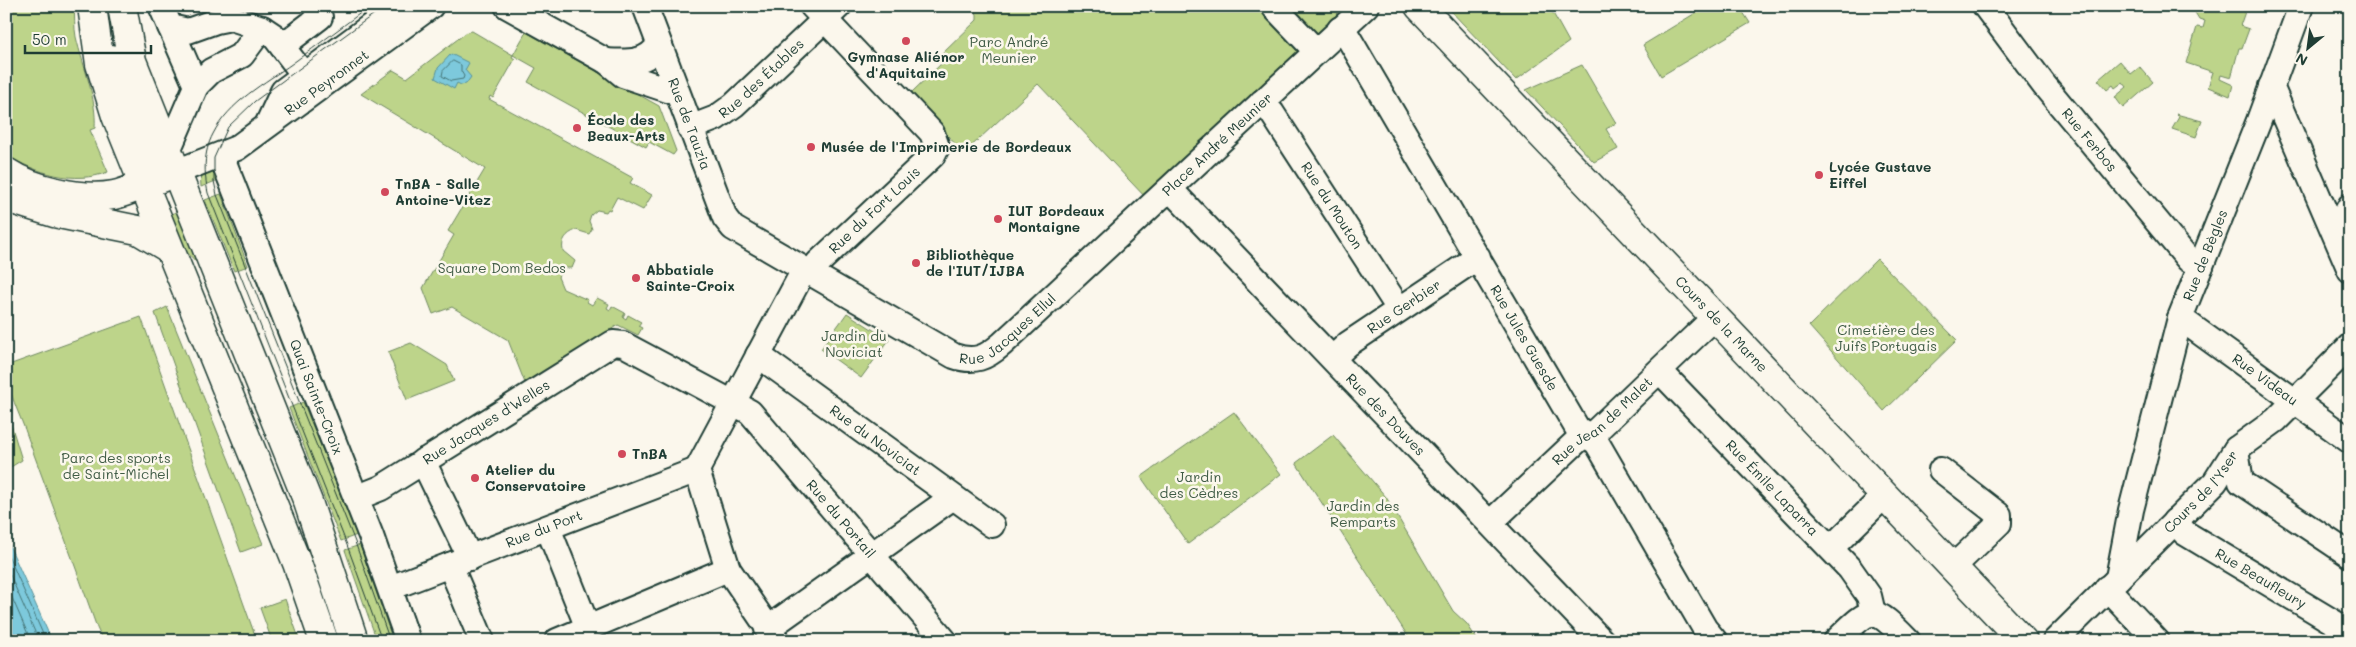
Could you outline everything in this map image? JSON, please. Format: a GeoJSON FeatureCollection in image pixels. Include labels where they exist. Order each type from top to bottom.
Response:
{"type":"FeatureCollection","features":[{"type":"Feature","properties":{"kind":"main road"},"geometry":{"type":"LineString","coordinates":[[92,6],[96,44],[106,86],[168,248],[297,563],[324,641]]}},
{"type":"Feature","properties":{"kind":"main road"},"geometry":{"type":"LineString","coordinates":[[122,6],[132,61],[164,158],[308,502],[354,641]]}},
{"type":"Feature","properties":{"kind":"main road","name":"Cours de la Marne"},"geometry":{"type":"LineString","coordinates":[[1419,6],[2023,641]]}},
{"type":"Feature","properties":{"kind":"main road"},"geometry":{"type":"LineString","coordinates":[[6,172],[45,189],[68,195],[88,197],[115,195],[144,184],[164,158]]}},
{"type":"Feature","properties":{"kind":"main road"},"geometry":{"type":"LineString","coordinates":[[6,198],[54,213],[138,230],[168,248]]}},
{"type":"Feature","properties":{"kind":"street"},"geometry":{"type":"LineString","coordinates":[[104,6],[108,48],[117,75],[164,158]]}},
{"type":"Feature","properties":{"kind":"street"},"geometry":{"type":"LineString","coordinates":[[282,46],[320,17],[315,6]]}},
{"type":"Feature","properties":{"kind":"street"},"geometry":{"type":"LineString","coordinates":[[266,126],[283,91],[398,6]]}},
{"type":"Feature","properties":{"kind":"street","name":"Rue Peyronnet"},"geometry":{"type":"LineString","coordinates":[[164,158],[221,155],[237,148],[431,6]]}},
{"type":"Feature","properties":{"kind":"street"},"geometry":{"type":"LineString","coordinates":[[508,6],[606,61],[623,75],[677,93]]}},
{"type":"Feature","properties":{"kind":"street","name":"Rue de Tauzia"},"geometry":{"type":"LineString","coordinates":[[645,6],[725,218],[733,228],[744,236],[808,272]]}},
{"type":"Feature","properties":{"kind":"street","name":"Place André Meunier"},"geometry":{"type":"LineString","coordinates":[[1069,282],[1366,6]]}},
{"type":"Feature","properties":{"kind":"street","name":"Rue Ferbos"},"geometry":{"type":"LineString","coordinates":[[1985,6],[2039,78],[2188,259],[2201,266]]}},
{"type":"Feature","properties":{"kind":"street","name":"Rue de Bègles"},"geometry":{"type":"LineString","coordinates":[[2113,583],[2180,318],[2258,123],[2301,6]]}},
{"type":"Feature","properties":{"kind":"street"},"geometry":{"type":"LineString","coordinates":[[1275,8],[1316,52]]}},
{"type":"Feature","properties":{"kind":"street","name":"Rue des Étables"},"geometry":{"type":"LineString","coordinates":[[690,128],[716,118],[734,105],[825,11]]}},
{"type":"Feature","properties":{"kind":"street","name":"Rue du Fort Louis"},"geometry":{"type":"LineString","coordinates":[[697,470],[758,355],[808,272],[933,154],[937,147],[932,133],[825,11]]}},
{"type":"Feature","properties":{"kind":"street"},"geometry":{"type":"LineString","coordinates":[[166,17],[188,30],[237,12],[274,36],[304,75]]}},
{"type":"Feature","properties":{"kind":"street"},"geometry":{"type":"LineString","coordinates":[[166,17],[196,86]]}},
{"type":"Feature","properties":{"kind":"street"},"geometry":{"type":"LineString","coordinates":[[164,158],[196,86],[211,71],[242,55],[262,28]]}},
{"type":"Feature","properties":{"kind":"street","name":"Rue Jules Guesde"},"geometry":{"type":"LineString","coordinates":[[1340,29],[1348,37],[1577,428],[1597,443],[1706,629],[1715,641]]}},
{"type":"Feature","properties":{"kind":"street"},"geometry":{"type":"LineString","coordinates":[[606,61],[638,60],[651,55],[659,44]]}},
{"type":"Feature","properties":{"kind":"street"},"geometry":{"type":"LineString","coordinates":[[2271,86],[2350,270]]}},
{"type":"Feature","properties":{"kind":"street","name":"Rue du Mouton"},"geometry":{"type":"LineString","coordinates":[[1262,102],[1272,113],[1400,309]]}},
{"type":"Feature","properties":{"kind":"street"},"geometry":{"type":"LineString","coordinates":[[2258,123],[2275,120],[2288,125]]}},
{"type":"Feature","properties":{"kind":"street","name":"Quai Sainte-Croix"},"geometry":{"type":"LineString","coordinates":[[221,155],[356,498],[408,641]]}},
{"type":"Feature","properties":{"kind":"street","name":"Rue des Douves"},"geometry":{"type":"LineString","coordinates":[[1170,189],[1602,641]]}},
{"type":"Feature","properties":{"kind":"street"},"geometry":{"type":"LineString","coordinates":[[2335,233],[2350,206]]}},
{"type":"Feature","properties":{"kind":"street","name":"Rue Gerbier"},"geometry":{"type":"LineString","coordinates":[[1333,358],[1348,344],[1478,257]]}},
{"type":"Feature","properties":{"kind":"street","name":"Rue Jacques Ellul"},"geometry":{"type":"LineString","coordinates":[[808,272],[954,356],[975,360],[988,356],[1069,282]]}},
{"type":"Feature","properties":{"kind":"street","name":"Rue Jean de Malet"},"geometry":{"type":"LineString","coordinates":[[1490,523],[1578,440],[1596,431],[1716,317]]}},
{"type":"Feature","properties":{"kind":"street","name":"Rue Videau"},"geometry":{"type":"LineString","coordinates":[[2180,318],[2350,441]]}},
{"type":"Feature","properties":{"kind":"street","name":"Rue Jacques d'Welles"},"geometry":{"type":"LineString","coordinates":[[356,498],[381,488],[613,343]]}},
{"type":"Feature","properties":{"kind":"street","name":"Rue du Portail"},"geometry":{"type":"LineString","coordinates":[[613,343],[623,344],[750,412],[945,641]]}},
{"type":"Feature","properties":{"kind":"street","name":"Cours de l'Yser"},"geometry":{"type":"LineString","coordinates":[[2056,641],[2215,482],[2236,449],[2276,420],[2350,346]]}},
{"type":"Feature","properties":{"kind":"street","name":"Rue du Noviciat"},"geometry":{"type":"LineString","coordinates":[[758,355],[992,526]]}},
{"type":"Feature","properties":{"kind":"street","name":"Rue Émile Laparra"},"geometry":{"type":"LineString","coordinates":[[1660,371],[1856,576],[1869,596],[1873,614]]}},
{"type":"Feature","properties":{"kind":"street"},"geometry":{"type":"LineString","coordinates":[[2236,449],[2241,482],[2350,555]]}},
{"type":"Feature","properties":{"kind":"street"},"geometry":{"type":"LineString","coordinates":[[423,461],[460,562],[482,641]]}},
{"type":"Feature","properties":{"kind":"street"},"geometry":{"type":"LineString","coordinates":[[697,470],[728,569],[772,635],[872,554],[946,502],[951,496]]}},
{"type":"Feature","properties":{"kind":"street","name":"Rue du Port"},"geometry":{"type":"LineString","coordinates":[[390,588],[697,470]]}},
{"type":"Feature","properties":{"kind":"street"},"geometry":{"type":"LineString","coordinates":[[1941,470],[1999,515],[1999,523],[1953,567]]}},
{"type":"Feature","properties":{"kind":"street"},"geometry":{"type":"LineString","coordinates":[[1831,548],[1884,495]]}},
{"type":"Feature","properties":{"kind":"street"},"geometry":{"type":"LineString","coordinates":[[2131,510],[2139,534],[2151,546]]}},
{"type":"Feature","properties":{"kind":"street","name":"Rue Beaufleury"},"geometry":{"type":"LineString","coordinates":[[2175,521],[2185,533],[2350,632]]}},
{"type":"Feature","properties":{"kind":"street"},"geometry":{"type":"LineString","coordinates":[[548,528],[588,628]]}},
{"type":"Feature","properties":{"kind":"street"},"geometry":{"type":"LineString","coordinates":[[557,641],[728,569]]}},
{"type":"Feature","properties":{"kind":"street"},"geometry":{"type":"LineString","coordinates":[[2113,583],[2157,641]]}},
{"type":"Feature","properties":{"kind":"street"},"geometry":{"type":"LineString","coordinates":[[1836,641],[1864,615],[1873,614],[1884,616],[1908,641]]}},
{"type":"Feature","properties":{"kind":"green space"},"geometry":{"type":"Polygon","coordinates":[[[6,6],[74,6],[76,37],[94,105],[95,128],[90,130],[108,172],[82,177],[56,175],[42,172],[6,155],[6,6]]]}},
{"type":"Feature","properties":{"kind":"green space","name":"Parc André Meunier"},"geometry":{"type":"Polygon","coordinates":[[[970,6],[1271,6],[1305,52],[1148,200],[1038,84],[964,153],[906,92],[912,92],[943,62],[942,54],[977,20],[977,14],[970,6]]]}},
{"type":"Feature","properties":{"kind":"green space"},"geometry":{"type":"Polygon","coordinates":[[[1287,6],[1353,6],[1318,39],[1287,6]]]}},
{"type":"Feature","properties":{"kind":"green space"},"geometry":{"type":"Polygon","coordinates":[[[1450,6],[1549,6],[1569,42],[1516,80],[1448,8],[1450,6]]]}},
{"type":"Feature","properties":{"kind":"green space"},"geometry":{"type":"Polygon","coordinates":[[[1707,6],[1739,6],[1750,23],[1661,76],[1643,45],[1707,6]]]}},
{"type":"Feature","properties":{"kind":"green space"},"geometry":{"type":"Polygon","coordinates":[[[2191,6],[2247,6],[2240,26],[2249,29],[2242,48],[2239,48],[2231,78],[2221,75],[2220,79],[2233,85],[2230,96],[2208,87],[2213,72],[2186,63],[2197,27],[2203,28],[2205,21],[2199,19],[2191,6]]]}},
{"type":"Feature","properties":{"kind":"green space","name":"Square Dom Bedos"},"geometry":{"type":"Polygon","coordinates":[[[472,31],[513,55],[512,57],[515,59],[493,98],[490,96],[489,99],[633,178],[630,183],[652,195],[643,210],[617,197],[610,210],[608,209],[606,212],[597,210],[591,215],[589,221],[592,229],[589,234],[576,230],[569,233],[563,244],[563,251],[575,261],[572,268],[563,268],[558,277],[563,289],[588,300],[587,302],[592,305],[597,298],[609,304],[607,308],[610,310],[612,306],[625,313],[623,317],[626,319],[628,315],[641,322],[638,326],[642,328],[638,335],[618,325],[525,383],[508,340],[452,307],[433,314],[423,288],[454,235],[448,231],[485,169],[361,94],[393,70],[407,78],[467,32],[472,31]]]}},
{"type":"Feature","properties":{"kind":"green space"},"geometry":{"type":"Polygon","coordinates":[[[526,32],[659,106],[676,151],[673,155],[649,142],[646,147],[528,82],[536,68],[513,55],[526,32]]]}},
{"type":"Feature","properties":{"kind":"green space"},"geometry":{"type":"Polygon","coordinates":[[[2120,61],[2131,74],[2140,67],[2153,82],[2123,108],[2115,97],[2127,87],[2123,82],[2115,88],[2113,85],[2107,90],[2098,80],[2120,61]]]}},
{"type":"Feature","properties":{"kind":"green space"},"geometry":{"type":"Polygon","coordinates":[[[1582,65],[1616,123],[1606,129],[1618,149],[1594,162],[1526,90],[1582,65]]]}},
{"type":"Feature","properties":{"kind":"green space"},"geometry":{"type":"Polygon","coordinates":[[[2176,114],[2202,121],[2196,137],[2172,129],[2179,117],[2176,114]]]}},
{"type":"Feature","properties":{"kind":"green space"},"geometry":{"type":"Polygon","coordinates":[[[214,169],[218,180],[201,187],[200,172],[214,169]]]}},
{"type":"Feature","properties":{"kind":"green space"},"geometry":{"type":"Polygon","coordinates":[[[221,194],[248,266],[234,271],[205,200],[221,194]]]}},
{"type":"Feature","properties":{"kind":"green space"},"geometry":{"type":"Polygon","coordinates":[[[182,210],[204,270],[179,244],[165,216],[182,210]]]}},
{"type":"Feature","properties":{"kind":"green space","name":"Cimetière des Juifs Portugais"},"geometry":{"type":"Polygon","coordinates":[[[1877,259],[1957,340],[1884,411],[1809,326],[1877,259]]]}},
{"type":"Feature","properties":{"kind":"green space"},"geometry":{"type":"Polygon","coordinates":[[[167,307],[263,544],[241,552],[155,313],[167,307]]]}},
{"type":"Feature","properties":{"kind":"green space","name":"Jardin du Noviciat"},"geometry":{"type":"Polygon","coordinates":[[[847,313],[889,340],[861,378],[821,349],[847,313]]]}},
{"type":"Feature","properties":{"kind":"green space","name":"Parc des sports de Saint-Michel"},"geometry":{"type":"Polygon","coordinates":[[[141,317],[257,641],[103,641],[14,403],[8,384],[6,366],[141,317]]]}},
{"type":"Feature","properties":{"kind":"green space"},"geometry":{"type":"Polygon","coordinates":[[[411,343],[447,365],[454,381],[407,400],[388,352],[411,343]]]}},
{"type":"Feature","properties":{"kind":"green space"},"geometry":{"type":"Polygon","coordinates":[[[303,402],[357,535],[341,541],[289,408],[303,402]]]}},
{"type":"Feature","properties":{"kind":"green space"},"geometry":{"type":"Polygon","coordinates":[[[6,408],[22,460],[6,470],[6,408]]]}},
{"type":"Feature","properties":{"kind":"green space","name":"Jardin des Cèdres"},"geometry":{"type":"Polygon","coordinates":[[[1234,412],[1281,474],[1188,544],[1141,477],[1234,412]]]}},
{"type":"Feature","properties":{"kind":"green space","name":"Jardin des Remparts"},"geometry":{"type":"Polygon","coordinates":[[[1333,435],[1386,497],[1453,611],[1467,624],[1478,641],[1411,641],[1296,463],[1333,435]]]}},
{"type":"Feature","properties":{"kind":"green space"},"geometry":{"type":"Polygon","coordinates":[[[360,545],[393,641],[377,641],[345,550],[360,545]]]}},
{"type":"Feature","properties":{"kind":"green space"},"geometry":{"type":"Polygon","coordinates":[[[285,599],[300,641],[272,641],[260,608],[285,599]]]}},
{"type":"Feature","properties":{"kind":"water"},"geometry":{"type":"Polygon","coordinates":[[[451,54],[469,63],[465,70],[471,77],[466,84],[461,85],[457,83],[454,89],[435,78],[438,68],[451,54]]]}},
{"type":"Feature","properties":{"kind":"water"},"geometry":{"type":"Polygon","coordinates":[[[6,538],[52,641],[6,641],[6,538]]]}},
{"type":"Feature","properties":{"kind":"tram line"},"geometry":{"type":"LineString","coordinates":[[370,6],[248,94],[228,112],[213,134],[207,148],[205,171],[208,193],[347,545],[382,641]]}},
{"type":"Feature","properties":{"kind":"tram line"},"geometry":{"type":"LineString","coordinates":[[385,6],[255,101],[228,127],[214,158],[214,181],[217,195],[355,542],[390,641]]}},
{"type":"Feature","properties":{"kind":"place","name":"Gymnase Aliénor d'Aquitaine"},"geometry":{"type":"Point","coordinates":[906,41]}},
{"type":"Feature","properties":{"kind":"place","name":"École des Beaux-Arts"},"geometry":{"type":"Point","coordinates":[577,128]}},
{"type":"Feature","properties":{"kind":"place","name":"Musée de l'Imprimerie de Bordeaux"},"geometry":{"type":"Point","coordinates":[811,147]}},
{"type":"Feature","properties":{"kind":"place","name":"Lycée Gustave Eiffel"},"geometry":{"type":"Point","coordinates":[1819,175]}},
{"type":"Feature","properties":{"kind":"place","name":"TnBA - Salle Antoine-Vitez"},"geometry":{"type":"Point","coordinates":[385,192]}},
{"type":"Feature","properties":{"kind":"place","name":"IUT Bordeaux Montaigne"},"geometry":{"type":"Point","coordinates":[998,219]}},
{"type":"Feature","properties":{"kind":"place","name":"Bibliothèque de l'IUT/IJBA"},"geometry":{"type":"Point","coordinates":[916,263]}},
{"type":"Feature","properties":{"kind":"place","name":"Abbatiale Sainte-Croix"},"geometry":{"type":"Point","coordinates":[636,278]}},
{"type":"Feature","properties":{"kind":"place","name":"TnBA"},"geometry":{"type":"Point","coordinates":[622,454]}},
{"type":"Feature","properties":{"kind":"place","name":"Atelier du Conservatoire"},"geometry":{"type":"Point","coordinates":[475,478]}}]}
